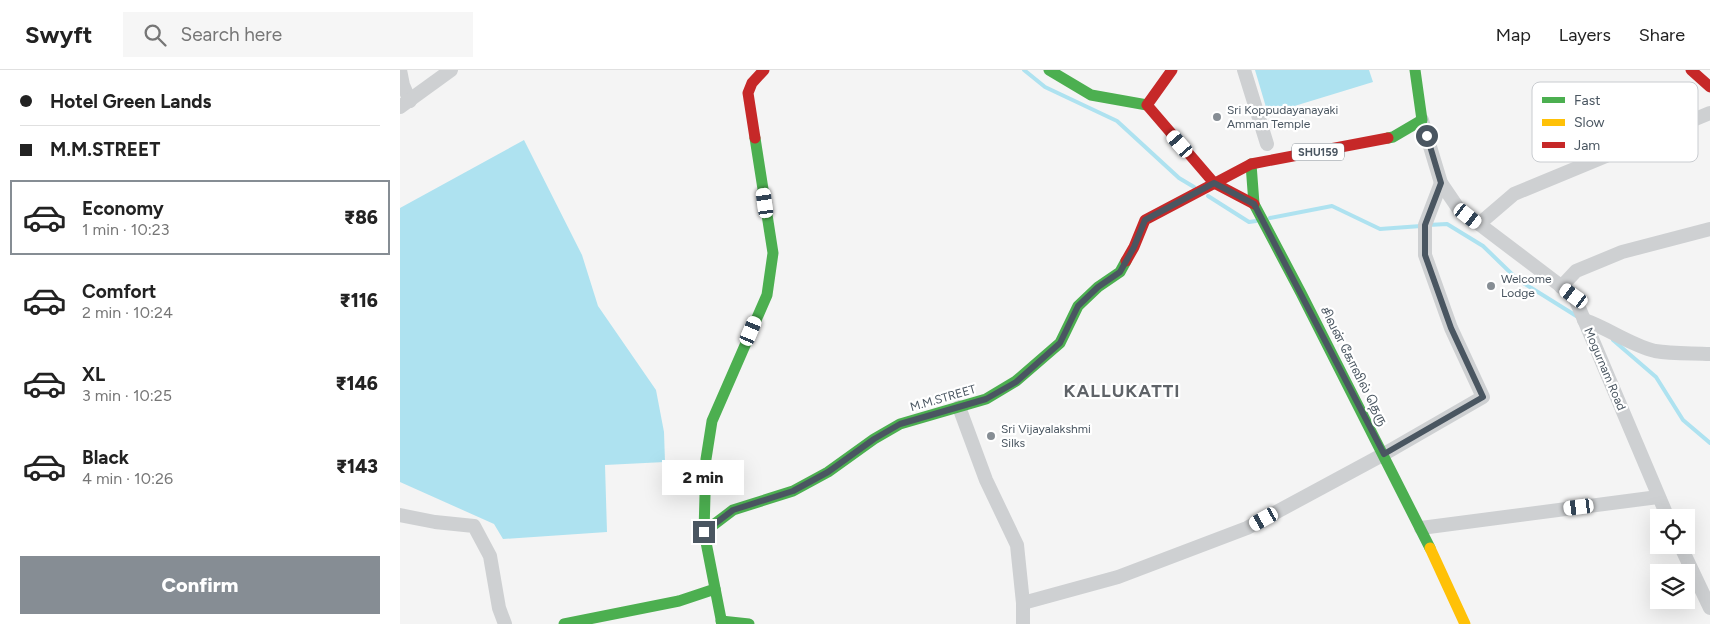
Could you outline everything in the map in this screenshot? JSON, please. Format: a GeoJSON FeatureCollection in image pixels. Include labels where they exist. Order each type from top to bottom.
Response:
{"type":"FeatureCollection","features":[{"type":"Feature","properties":{"kind":"main road"},"geometry":{"type":"LineString","coordinates":[[749,624],[721,622],[704,532],[706,459],[712,421],[767,295],[773,253],[748,93],[752,83],[764,70]]}},
{"type":"Feature","properties":{"kind":"main road"},"geometry":{"type":"LineString","coordinates":[[1049,70],[1091,95],[1146,105],[1214,183],[1254,204]]}},
{"type":"Feature","properties":{"kind":"main road"},"geometry":{"type":"LineString","coordinates":[[1146,105],[1172,70]]}},
{"type":"Feature","properties":{"kind":"main road","name":"Mogurnam Road"},"geometry":{"type":"LineString","coordinates":[[1415,70],[1422,120]]}},
{"type":"Feature","properties":{"kind":"main road"},"geometry":{"type":"LineString","coordinates":[[1691,70],[1710,87]]}},
{"type":"Feature","properties":{"kind":"main road","name":"SHU159"},"geometry":{"type":"LineString","coordinates":[[1214,183],[1250,164],[1393,137],[1422,120]]}},
{"type":"Feature","properties":{"kind":"main road"},"geometry":{"type":"LineString","coordinates":[[1250,164],[1254,204]]}},
{"type":"Feature","properties":{"kind":"main road","name":"M.M.STREET"},"geometry":{"type":"LineString","coordinates":[[704,532],[733,510],[793,491],[828,472],[874,439],[900,424],[986,399],[1016,382],[1060,343],[1078,306],[1098,287],[1120,272],[1134,247],[1145,220],[1214,183]]}},
{"type":"Feature","properties":{"kind":"main road","name":"சிவன் கோவில் தெரு"},"geometry":{"type":"LineString","coordinates":[[1254,204],[1384,454],[1421,528],[1465,624]]}},
{"type":"Feature","properties":{"kind":"main road"},"geometry":{"type":"LineString","coordinates":[[564,624],[679,601],[715,589]]}},
{"type":"Feature","properties":{"kind":"street"},"geometry":{"type":"LineString","coordinates":[[400,70],[405,104]]}},
{"type":"Feature","properties":{"kind":"street"},"geometry":{"type":"LineString","coordinates":[[405,104],[451,70]]}},
{"type":"Feature","properties":{"kind":"street"},"geometry":{"type":"LineString","coordinates":[[1244,70],[1267,144]]}},
{"type":"Feature","properties":{"kind":"street"},"geometry":{"type":"LineString","coordinates":[[1698,119],[1710,114]]}},
{"type":"Feature","properties":{"kind":"street","name":"Mogurnam Road"},"geometry":{"type":"LineString","coordinates":[[1422,120],[1441,183],[1458,208],[1574,296],[1664,509]]}},
{"type":"Feature","properties":{"kind":"street"},"geometry":{"type":"LineString","coordinates":[[1479,224],[1514,194],[1592,162]]}},
{"type":"Feature","properties":{"kind":"street"},"geometry":{"type":"LineString","coordinates":[[1023,603],[1118,577],[1247,528],[1384,454],[1483,397],[1451,328],[1425,255],[1425,225],[1441,183]]}},
{"type":"Feature","properties":{"kind":"street"},"geometry":{"type":"LineString","coordinates":[[1562,287],[1576,271],[1622,252],[1710,229]]}},
{"type":"Feature","properties":{"kind":"street"},"geometry":{"type":"LineString","coordinates":[[1584,320],[1656,351],[1710,354]]}},
{"type":"Feature","properties":{"kind":"street"},"geometry":{"type":"LineString","coordinates":[[959,407],[986,480],[1017,545],[1023,603],[1023,624]]}},
{"type":"Feature","properties":{"kind":"street"},"geometry":{"type":"LineString","coordinates":[[1421,528],[1658,497]]}},
{"type":"Feature","properties":{"kind":"street"},"geometry":{"type":"LineString","coordinates":[[400,515],[435,522],[474,526],[490,556],[499,608],[505,624]]}},
{"type":"Feature","properties":{"kind":"street"},"geometry":{"type":"LineString","coordinates":[[1684,554],[1710,608]]}},
{"type":"Feature","properties":{"kind":"water"},"geometry":{"type":"Polygon","coordinates":[[[1255,70],[1369,70],[1373,82],[1268,114],[1255,70]]]}},
{"type":"Feature","properties":{"kind":"water"},"geometry":{"type":"Polygon","coordinates":[[[524,140],[582,255],[598,306],[656,390],[664,432],[665,462],[605,465],[607,532],[503,539],[494,524],[400,482],[400,208],[524,140]]]}},
{"type":"Feature","properties":{"kind":"waterway"},"geometry":{"type":"LineString","coordinates":[[1024,70],[1045,87],[1117,121],[1179,178],[1194,187]]}},
{"type":"Feature","properties":{"kind":"waterway"},"geometry":{"type":"LineString","coordinates":[[1208,196],[1249,222],[1256,221]]}},
{"type":"Feature","properties":{"kind":"waterway"},"geometry":{"type":"LineString","coordinates":[[1270,218],[1332,206],[1380,229],[1421,226]]}},
{"type":"Feature","properties":{"kind":"waterway"},"geometry":{"type":"LineString","coordinates":[[1428,225],[1447,224],[1483,246],[1517,279],[1578,317]]}},
{"type":"Feature","properties":{"kind":"waterway"},"geometry":{"type":"LineString","coordinates":[[1613,340],[1656,377],[1683,420],[1710,443]]}},
{"type":"Feature","properties":{"kind":"traffic: fast"},"geometry":{"type":"LineString","coordinates":[[1049,70],[1091,95],[1147,105]]}},
{"type":"Feature","properties":{"kind":"traffic: fast"},"geometry":{"type":"LineString","coordinates":[[1388,138],[1422,120],[1415,70]]}},
{"type":"Feature","properties":{"kind":"traffic: fast"},"geometry":{"type":"LineString","coordinates":[[722,624],[704,532],[706,459],[712,421],[767,295],[773,253],[755,138]]}},
{"type":"Feature","properties":{"kind":"traffic: fast"},"geometry":{"type":"LineString","coordinates":[[1251,164],[1254,204],[1430,548]]}},
{"type":"Feature","properties":{"kind":"traffic: fast"},"geometry":{"type":"LineString","coordinates":[[704,532],[733,510],[793,491],[828,472],[874,439],[900,424],[986,399],[1016,381],[1060,343],[1078,306],[1098,287],[1120,272],[1126,261]]}},
{"type":"Feature","properties":{"kind":"traffic: fast"},"geometry":{"type":"LineString","coordinates":[[564,624],[679,601],[715,589]]}},
{"type":"Feature","properties":{"kind":"traffic: fast"},"geometry":{"type":"LineString","coordinates":[[721,621],[749,624]]}},
{"type":"Feature","properties":{"kind":"traffic: slow"},"geometry":{"type":"LineString","coordinates":[[1430,548],[1465,624]]}},
{"type":"Feature","properties":{"kind":"traffic: jam"},"geometry":{"type":"LineString","coordinates":[[755,138],[748,93],[752,83],[764,70]]}},
{"type":"Feature","properties":{"kind":"traffic: jam"},"geometry":{"type":"LineString","coordinates":[[1172,70],[1147,105],[1214,183],[1254,204]]}},
{"type":"Feature","properties":{"kind":"traffic: jam"},"geometry":{"type":"LineString","coordinates":[[1691,70],[1710,87]]}},
{"type":"Feature","properties":{"kind":"traffic: jam"},"geometry":{"type":"LineString","coordinates":[[1126,261],[1145,220],[1251,164],[1388,138]]}},
{"type":"Feature","properties":{"kind":"place","name":"Sri Koppudayanayaki Amman Temple"},"geometry":{"type":"Point","coordinates":[1217,117]}},
{"type":"Feature","properties":{"kind":"place","name":"Welcome Lodge"},"geometry":{"type":"Point","coordinates":[1491,286]}},
{"type":"Feature","properties":{"kind":"place","name":"Sri Vijayalakshmi Silks"},"geometry":{"type":"Point","coordinates":[991,436]}},
{"type":"Feature","properties":{"kind":"district","name":"KALLUKATTI"},"geometry":{"type":"Point","coordinates":[1122,391]}},
{"type":"Feature","properties":{"kind":"route"},"geometry":{"type":"LineString","coordinates":[[704,532],[733,510],[793,491],[828,472],[874,439],[900,424],[986,399],[1016,382],[1060,343],[1078,306],[1098,287],[1120,272],[1134,247],[1145,220],[1214,183],[1254,204],[1302,293],[1384,454],[1483,397],[1451,328],[1425,255],[1425,225],[1441,183],[1427,136]]}}]}
